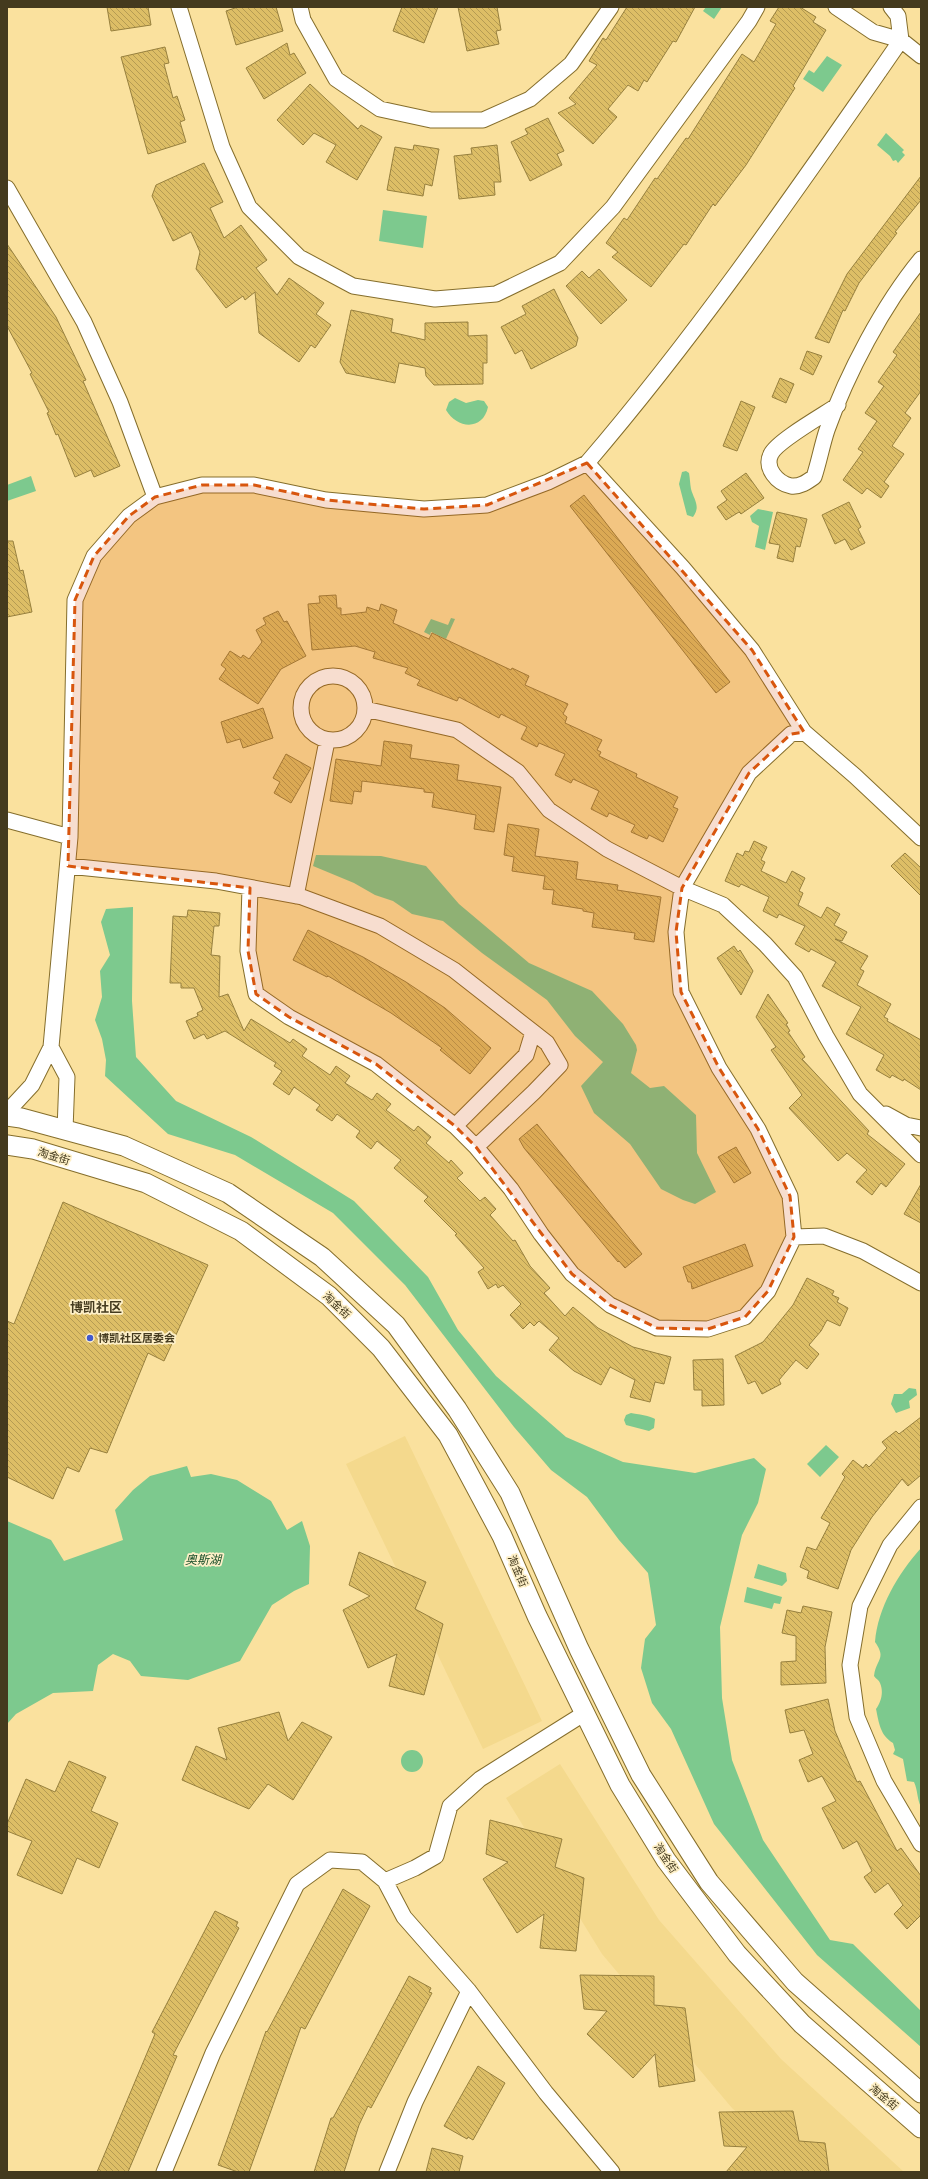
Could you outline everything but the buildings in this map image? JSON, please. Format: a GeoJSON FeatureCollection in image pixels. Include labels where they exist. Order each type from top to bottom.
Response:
{"type":"FeatureCollection","features":[{"type":"Feature","properties":{"kind":"street"},"geometry":{"type":"LineString","coordinates":[[179,7],[222,147],[248,207],[299,256],[353,286],[435,299],[496,294],[560,263],[613,207],[676,122],[757,7]]}},
{"type":"Feature","properties":{"kind":"street"},"geometry":{"type":"LineString","coordinates":[[300,7],[303,20],[336,79],[380,109],[431,120],[483,120],[530,99],[571,64],[611,7]]}},
{"type":"Feature","properties":{"kind":"street"},"geometry":{"type":"LineString","coordinates":[[836,7],[873,32],[901,40],[921,56]]}},
{"type":"Feature","properties":{"kind":"street"},"geometry":{"type":"LineString","coordinates":[[7,1112],[32,1085],[51,1047],[70,836],[75,600],[94,556],[129,516],[155,497],[202,485],[254,485],[326,500],[424,509],[487,505],[548,482],[587,463],[688,340],[752,254],[901,40],[898,16],[890,7]]}},
{"type":"Feature","properties":{"kind":"street"},"geometry":{"type":"LineString","coordinates":[[7,188],[84,322],[120,402],[155,497]]}},
{"type":"Feature","properties":{"kind":"street"},"geometry":{"type":"LineString","coordinates":[[838,405],[781,442],[771,454],[770,467],[774,476],[792,486],[804,484],[814,477],[827,430],[875,328],[911,270],[921,259]]}},
{"type":"Feature","properties":{"kind":"street"},"geometry":{"type":"LineString","coordinates":[[587,463],[683,568],[752,650],[804,732],[855,776],[921,838]]}},
{"type":"Feature","properties":{"kind":"street"},"geometry":{"type":"LineString","coordinates":[[331,676],[341,677],[350,681],[359,688],[364,698],[365,709],[363,720],[358,730],[349,737],[338,741],[327,741],[317,737],[309,731],[303,722],[300,712],[305,692],[311,684],[320,678],[331,676]]}},
{"type":"Feature","properties":{"kind":"street"},"geometry":{"type":"LineString","coordinates":[[365,709],[457,730],[518,772],[549,810],[607,849],[682,888],[723,905],[765,944],[795,977],[826,1036],[860,1094],[921,1155]]}},
{"type":"Feature","properties":{"kind":"street"},"geometry":{"type":"LineString","coordinates":[[250,888],[248,950],[256,994],[289,1017],[376,1064],[455,1126],[476,1147],[511,1189],[541,1234],[572,1274],[610,1305],[657,1328],[708,1329],[745,1317],[768,1291],[794,1237],[790,1196],[758,1129],[720,1068],[682,992],[676,932],[682,888],[750,773],[790,734],[804,732]]}},
{"type":"Feature","properties":{"kind":"street"},"geometry":{"type":"LineString","coordinates":[[296,896],[327,741]]}},
{"type":"Feature","properties":{"kind":"street"},"geometry":{"type":"LineString","coordinates":[[7,820],[70,836]]}},
{"type":"Feature","properties":{"kind":"street"},"geometry":{"type":"LineString","coordinates":[[68,866],[216,881],[296,896],[380,926],[454,970],[547,1043],[560,1065],[476,1147]]}},
{"type":"Feature","properties":{"kind":"street"},"geometry":{"type":"LineString","coordinates":[[455,1126],[526,1055],[533,1032]]}},
{"type":"Feature","properties":{"kind":"street"},"geometry":{"type":"LineString","coordinates":[[51,1047],[67,1077],[65,1130]]}},
{"type":"Feature","properties":{"kind":"street"},"geometry":{"type":"LineString","coordinates":[[873,1107],[906,1124],[921,1128]]}},
{"type":"Feature","properties":{"kind":"street","name":"淘金街"},"geometry":{"type":"LineString","coordinates":[[7,1116],[40,1123],[124,1146],[228,1193],[322,1256],[396,1325],[457,1408],[510,1493],[579,1649],[642,1775],[709,1882],[795,1982],[921,2093]]}},
{"type":"Feature","properties":{"kind":"street"},"geometry":{"type":"LineString","coordinates":[[32,1149],[40,1123]]}},
{"type":"Feature","properties":{"kind":"street","name":"淘金街"},"geometry":{"type":"LineString","coordinates":[[7,1145],[32,1149],[146,1183],[241,1231],[329,1296],[381,1348],[448,1435],[511,1555],[537,1616],[620,1785],[666,1860],[737,1954],[802,2024],[921,2128]]}},
{"type":"Feature","properties":{"kind":"street"},"geometry":{"type":"LineString","coordinates":[[794,1237],[824,1236],[863,1251],[921,1284]]}},
{"type":"Feature","properties":{"kind":"street"},"geometry":{"type":"LineString","coordinates":[[921,1507],[890,1544],[860,1606],[850,1665],[857,1717],[884,1781],[921,1844]]}},
{"type":"Feature","properties":{"kind":"street"},"geometry":{"type":"LineString","coordinates":[[511,1555],[532,1543]]}},
{"type":"Feature","properties":{"kind":"street"},"geometry":{"type":"LineString","coordinates":[[385,1881],[416,1868],[436,1856],[450,1806],[480,1779],[585,1713]]}},
{"type":"Feature","properties":{"kind":"street"},"geometry":{"type":"LineString","coordinates":[[164,2172],[213,2053],[297,1884],[330,1860],[362,1862],[385,1881],[404,1917],[469,1991],[546,2094],[612,2172]]}},
{"type":"Feature","properties":{"kind":"street"},"geometry":{"type":"LineString","coordinates":[[387,2172],[415,2102],[469,1991]]}},
{"type":"Feature","properties":{"kind":"highlighted area"},"geometry":{"type":"Polygon","coordinates":[[[587,463],[752,650],[804,732],[791,734],[749,773],[682,888],[676,932],[681,992],[719,1068],[758,1129],[790,1196],[794,1237],[768,1291],[745,1317],[708,1329],[657,1328],[610,1305],[572,1274],[476,1147],[455,1126],[376,1064],[289,1017],[256,994],[248,951],[250,888],[68,866],[75,600],[94,556],[129,516],[155,497],[202,485],[254,485],[326,500],[424,509],[487,505],[587,463]]]}},
{"type":"Feature","properties":{"kind":"shaded area"},"geometry":{"type":"Polygon","coordinates":[[[405,1436],[542,1721],[483,1749],[346,1464],[405,1436]]]}},
{"type":"Feature","properties":{"kind":"shaded area"},"geometry":{"type":"Polygon","coordinates":[[[560,1764],[659,1920],[781,2059],[904,2172],[798,2172],[732,2108],[602,1954],[506,1798],[560,1764]]]}},
{"type":"Feature","properties":{"kind":"water"},"geometry":{"type":"Polygon","coordinates":[[[706,7],[722,7],[714,19],[703,11],[706,7]]]}},
{"type":"Feature","properties":{"kind":"water"},"geometry":{"type":"Polygon","coordinates":[[[827,56],[842,65],[823,92],[803,79],[809,70],[814,73],[827,56]]]}},
{"type":"Feature","properties":{"kind":"water"},"geometry":{"type":"Polygon","coordinates":[[[886,133],[904,150],[902,152],[905,155],[898,163],[896,160],[893,161],[890,156],[877,145],[886,133]]]}},
{"type":"Feature","properties":{"kind":"water"},"geometry":{"type":"Polygon","coordinates":[[[383,210],[427,216],[423,248],[379,241],[383,210]]]}},
{"type":"Feature","properties":{"kind":"water"},"geometry":{"type":"Polygon","coordinates":[[[455,398],[466,403],[478,400],[484,401],[488,407],[485,415],[475,424],[469,425],[456,421],[446,410],[449,402],[455,398]]]}},
{"type":"Feature","properties":{"kind":"water"},"geometry":{"type":"Polygon","coordinates":[[[686,471],[689,473],[691,489],[697,506],[693,517],[687,515],[679,484],[682,472],[686,471]]]}},
{"type":"Feature","properties":{"kind":"water"},"geometry":{"type":"Polygon","coordinates":[[[31,476],[36,491],[7,501],[7,485],[31,476]]]}},
{"type":"Feature","properties":{"kind":"water"},"geometry":{"type":"Polygon","coordinates":[[[758,509],[773,512],[765,550],[755,547],[759,526],[752,522],[750,516],[758,509]]]}},
{"type":"Feature","properties":{"kind":"water"},"geometry":{"type":"Polygon","coordinates":[[[451,618],[455,619],[446,639],[431,632],[430,635],[424,632],[431,619],[448,625],[451,618]]]}},
{"type":"Feature","properties":{"kind":"water"},"geometry":{"type":"Polygon","coordinates":[[[316,855],[381,856],[426,866],[459,904],[529,963],[592,991],[623,1024],[636,1045],[637,1050],[631,1073],[650,1088],[664,1086],[696,1115],[697,1153],[716,1192],[695,1204],[661,1189],[630,1144],[594,1113],[581,1086],[603,1062],[575,1036],[547,1000],[482,953],[443,921],[412,914],[393,901],[375,895],[354,883],[313,866],[316,855]]]}},
{"type":"Feature","properties":{"kind":"water"},"geometry":{"type":"Polygon","coordinates":[[[133,907],[132,1001],[136,1057],[176,1101],[251,1137],[354,1201],[428,1277],[458,1330],[496,1376],[566,1437],[623,1462],[695,1473],[754,1458],[766,1469],[758,1503],[742,1535],[720,1627],[722,1698],[732,1760],[763,1840],[830,1940],[853,1944],[921,2011],[921,2047],[817,1955],[714,1824],[671,1729],[652,1703],[641,1668],[645,1639],[656,1625],[648,1573],[619,1540],[587,1497],[551,1470],[514,1427],[405,1285],[333,1213],[235,1155],[168,1134],[105,1076],[106,1060],[102,1039],[95,1020],[102,997],[100,971],[110,955],[101,922],[106,909],[133,907]]]}},
{"type":"Feature","properties":{"kind":"water"},"geometry":{"type":"Polygon","coordinates":[[[909,1388],[916,1389],[917,1395],[909,1401],[910,1408],[896,1413],[891,1404],[894,1394],[902,1394],[909,1388]]]}},
{"type":"Feature","properties":{"kind":"water"},"geometry":{"type":"Polygon","coordinates":[[[631,1413],[655,1419],[654,1428],[649,1431],[626,1425],[624,1420],[626,1415],[631,1413]]]}},
{"type":"Feature","properties":{"kind":"water"},"geometry":{"type":"Polygon","coordinates":[[[826,1445],[839,1457],[820,1477],[807,1464],[826,1445]]]}},
{"type":"Feature","properties":{"kind":"water","name":"奥斯湖"},"geometry":{"type":"Polygon","coordinates":[[[187,1466],[191,1477],[211,1474],[237,1480],[271,1501],[287,1530],[302,1521],[310,1546],[309,1584],[294,1591],[272,1605],[240,1661],[188,1680],[141,1676],[130,1661],[113,1654],[98,1665],[93,1691],[53,1693],[16,1714],[7,1724],[7,1521],[51,1540],[64,1561],[123,1540],[115,1510],[133,1490],[150,1476],[187,1466]]]}},
{"type":"Feature","properties":{"kind":"water"},"geometry":{"type":"Polygon","coordinates":[[[921,1548],[921,1807],[914,1782],[907,1781],[903,1759],[893,1754],[895,1750],[893,1743],[885,1736],[881,1728],[876,1709],[881,1700],[882,1690],[880,1682],[874,1676],[880,1659],[880,1652],[875,1642],[880,1616],[890,1592],[897,1580],[921,1548]]]}},
{"type":"Feature","properties":{"kind":"water"},"geometry":{"type":"Polygon","coordinates":[[[758,1564],[786,1573],[787,1581],[782,1586],[754,1578],[758,1564]]]}},
{"type":"Feature","properties":{"kind":"water"},"geometry":{"type":"Polygon","coordinates":[[[747,1587],[782,1597],[780,1604],[774,1603],[772,1609],[744,1602],[747,1587]]]}},
{"type":"Feature","properties":{"kind":"water"},"geometry":{"type":"Polygon","coordinates":[[[412,1750],[420,1753],[423,1761],[420,1769],[412,1772],[404,1769],[401,1761],[404,1753],[412,1750]]]}},
{"type":"Feature","properties":{"kind":"place","name":"博凯社区居委会"},"geometry":{"type":"Point","coordinates":[90,1338]}},
{"type":"Feature","properties":{"kind":"district","name":"博凯社区"},"geometry":{"type":"Point","coordinates":[96,1307]}}]}
